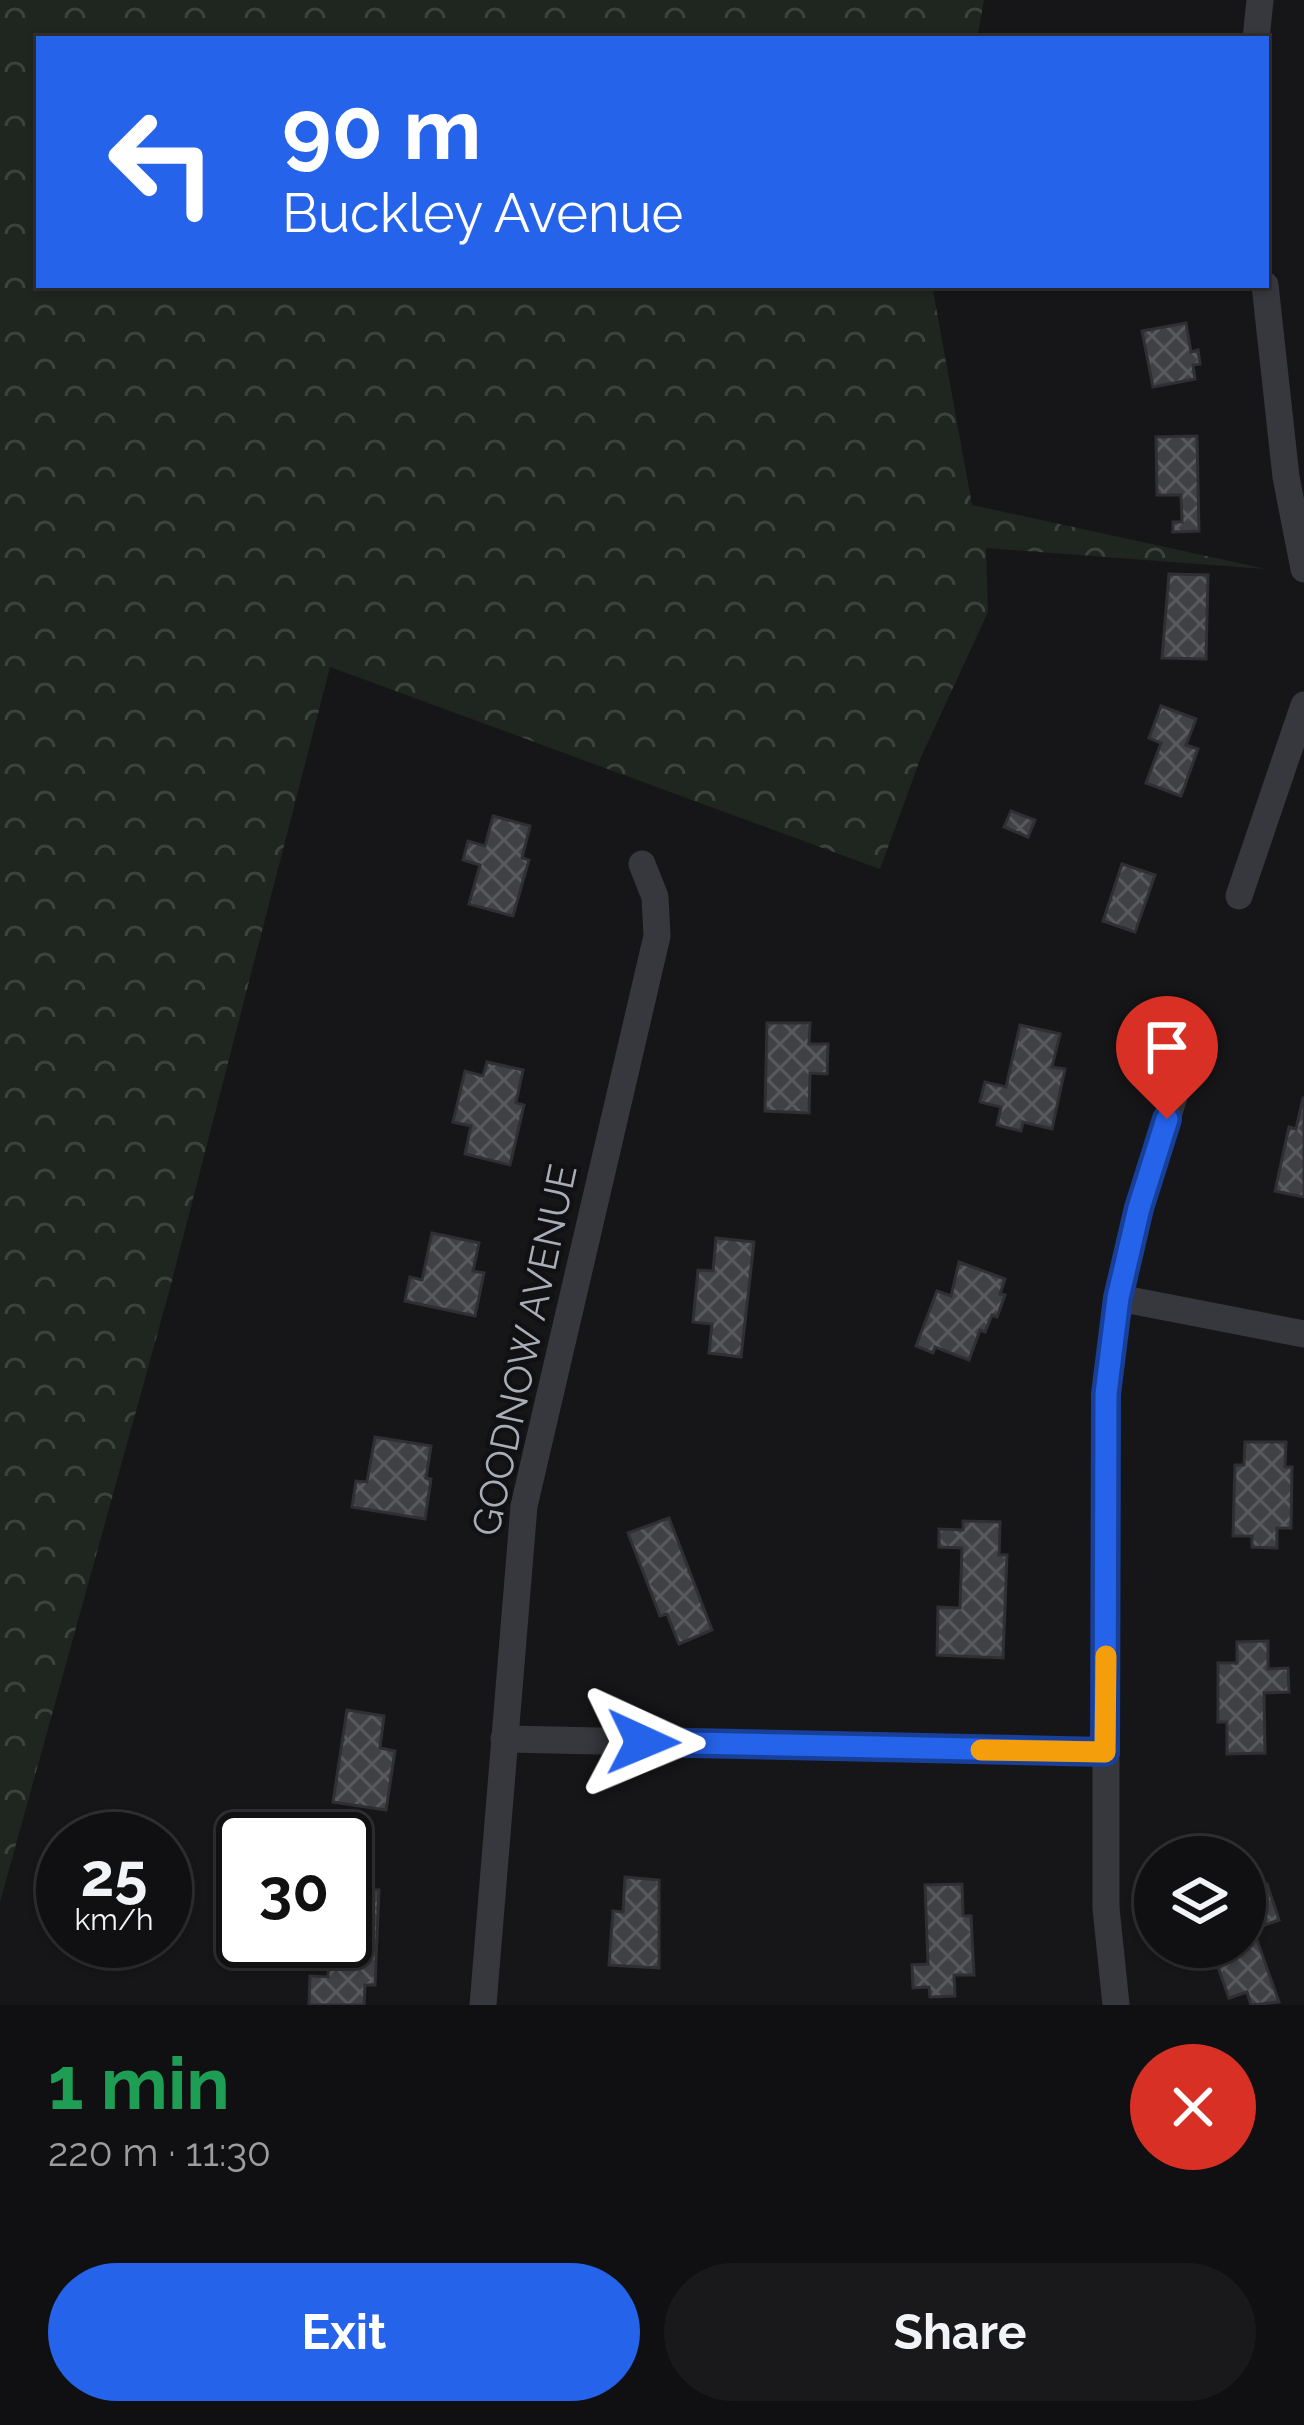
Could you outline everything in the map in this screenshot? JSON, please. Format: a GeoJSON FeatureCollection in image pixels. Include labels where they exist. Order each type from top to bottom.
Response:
{"type":"FeatureCollection","features":[{"type":"Feature","properties":{"kind":"street"},"geometry":{"type":"LineString","coordinates":[[1256,36],[1260,0]]}},
{"type":"Feature","properties":{"kind":"street"},"geometry":{"type":"LineString","coordinates":[[1265,288],[1286,477],[1304,569]]}},
{"type":"Feature","properties":{"kind":"street"},"geometry":{"type":"LineString","coordinates":[[1239,896],[1304,705]]}},
{"type":"Feature","properties":{"kind":"street","name":"GOODNOW AVENUE"},"geometry":{"type":"LineString","coordinates":[[483,2005],[524,1506],[657,936],[655,897],[642,864]]}},
{"type":"Feature","properties":{"kind":"street"},"geometry":{"type":"LineString","coordinates":[[1116,2005],[1106,1908],[1106,1394],[1118,1298],[1139,1208],[1195,1030]]}},
{"type":"Feature","properties":{"kind":"street"},"geometry":{"type":"LineString","coordinates":[[1118,1298],[1304,1334]]}},
{"type":"Feature","properties":{"kind":"street"},"geometry":{"type":"LineString","coordinates":[[504,1739],[1105,1752]]}},
{"type":"Feature","properties":{"kind":"green space"},"geometry":{"type":"Polygon","coordinates":[[[0,0],[984,0],[978,36],[36,36],[36,288],[933,288],[972,505],[1266,569],[986,548],[988,612],[921,757],[880,869],[330,667],[169,1292],[0,1902],[0,0]]]}},
{"type":"Feature","properties":{"kind":"building"},"geometry":{"type":"Polygon","coordinates":[[[1186,323],[1191,352],[1198,350],[1195,379],[1153,387],[1142,331],[1186,323]]]}},
{"type":"Feature","properties":{"kind":"building"},"geometry":{"type":"Polygon","coordinates":[[[1197,436],[1199,531],[1173,532],[1173,522],[1182,522],[1181,495],[1157,495],[1156,437],[1197,436]]]}},
{"type":"Feature","properties":{"kind":"building"},"geometry":{"type":"Polygon","coordinates":[[[1169,574],[1208,575],[1206,659],[1162,658],[1169,574]]]}},
{"type":"Feature","properties":{"kind":"building"},"geometry":{"type":"Polygon","coordinates":[[[1161,706],[1196,719],[1186,745],[1198,749],[1181,796],[1146,783],[1161,743],[1149,738],[1161,706]]]}},
{"type":"Feature","properties":{"kind":"building"},"geometry":{"type":"Polygon","coordinates":[[[1011,811],[1035,820],[1028,837],[1004,827],[1011,811]]]}},
{"type":"Feature","properties":{"kind":"building"},"geometry":{"type":"Polygon","coordinates":[[[493,816],[530,826],[522,858],[529,860],[513,916],[469,904],[480,865],[463,860],[468,841],[485,846],[493,816]]]}},
{"type":"Feature","properties":{"kind":"building"},"geometry":{"type":"Polygon","coordinates":[[[1122,864],[1155,875],[1135,932],[1103,921],[1122,864]]]}},
{"type":"Feature","properties":{"kind":"building"},"geometry":{"type":"Polygon","coordinates":[[[767,1023],[810,1023],[809,1044],[828,1044],[827,1074],[810,1073],[809,1113],[765,1111],[767,1023]]]}},
{"type":"Feature","properties":{"kind":"building"},"geometry":{"type":"Polygon","coordinates":[[[1020,1025],[1060,1034],[1052,1067],[1065,1069],[1052,1129],[1023,1122],[1021,1131],[997,1125],[1001,1107],[980,1102],[985,1082],[1006,1087],[1020,1025]]]}},
{"type":"Feature","properties":{"kind":"building"},"geometry":{"type":"Polygon","coordinates":[[[487,1062],[523,1070],[516,1103],[524,1105],[510,1165],[465,1154],[471,1126],[453,1122],[465,1071],[483,1076],[487,1062]]]}},
{"type":"Feature","properties":{"kind":"building"},"geometry":{"type":"Polygon","coordinates":[[[1303,1098],[1304,1197],[1275,1191],[1289,1127],[1296,1129],[1303,1098]]]}},
{"type":"Feature","properties":{"kind":"building"},"geometry":{"type":"Polygon","coordinates":[[[432,1233],[479,1243],[473,1271],[484,1273],[475,1316],[405,1301],[410,1277],[422,1280],[432,1233]]]}},
{"type":"Feature","properties":{"kind":"building"},"geometry":{"type":"Polygon","coordinates":[[[716,1238],[754,1242],[741,1357],[709,1353],[712,1324],[693,1322],[698,1270],[713,1271],[716,1238]]]}},
{"type":"Feature","properties":{"kind":"building"},"geometry":{"type":"Polygon","coordinates":[[[959,1262],[1005,1279],[997,1317],[992,1315],[985,1332],[980,1330],[969,1360],[935,1347],[933,1353],[916,1346],[937,1291],[951,1296],[959,1262]]]}},
{"type":"Feature","properties":{"kind":"building"},"geometry":{"type":"Polygon","coordinates":[[[375,1437],[431,1446],[425,1519],[352,1507],[356,1481],[367,1482],[375,1437]]]}},
{"type":"Feature","properties":{"kind":"building"},"geometry":{"type":"Polygon","coordinates":[[[1245,1442],[1286,1442],[1285,1467],[1292,1467],[1291,1528],[1277,1528],[1277,1548],[1252,1547],[1252,1536],[1233,1536],[1235,1465],[1244,1465],[1245,1442]]]}},
{"type":"Feature","properties":{"kind":"building"},"geometry":{"type":"Polygon","coordinates":[[[669,1518],[712,1630],[679,1644],[667,1614],[660,1616],[628,1533],[669,1518]]]}},
{"type":"Feature","properties":{"kind":"building"},"geometry":{"type":"Polygon","coordinates":[[[963,1521],[1000,1522],[999,1555],[1007,1555],[1003,1658],[937,1655],[938,1607],[960,1608],[962,1548],[939,1547],[939,1529],[963,1530],[963,1521]]]}},
{"type":"Feature","properties":{"kind":"building"},"geometry":{"type":"Polygon","coordinates":[[[1268,1641],[1268,1669],[1288,1668],[1289,1692],[1264,1693],[1265,1753],[1227,1754],[1227,1722],[1218,1722],[1218,1663],[1237,1663],[1237,1642],[1268,1641]]]}},
{"type":"Feature","properties":{"kind":"building"},"geometry":{"type":"Polygon","coordinates":[[[347,1710],[384,1716],[380,1748],[395,1751],[386,1810],[333,1802],[347,1710]]]}},
{"type":"Feature","properties":{"kind":"building"},"geometry":{"type":"Polygon","coordinates":[[[625,1877],[659,1880],[659,1968],[609,1965],[613,1911],[623,1912],[625,1877]]]}},
{"type":"Feature","properties":{"kind":"building"},"geometry":{"type":"Polygon","coordinates":[[[962,1884],[963,1916],[971,1916],[974,1975],[954,1975],[955,1996],[930,1997],[929,1987],[913,1988],[912,1965],[928,1964],[925,1885],[962,1884]]]}},
{"type":"Feature","properties":{"kind":"building"},"geometry":{"type":"Polygon","coordinates":[[[1266,1884],[1279,1920],[1266,1924],[1266,1884]]]}},
{"type":"Feature","properties":{"kind":"building"},"geometry":{"type":"Polygon","coordinates":[[[372,1890],[379,1890],[375,1985],[365,1985],[364,2005],[309,2005],[310,1976],[328,1977],[328,1968],[372,1968],[372,1890]]]}},
{"type":"Feature","properties":{"kind":"building"},"geometry":{"type":"Polygon","coordinates":[[[1266,1966],[1279,2002],[1251,2005],[1247,1992],[1229,1998],[1218,1968],[1266,1966]]]}},
{"type":"Feature","properties":{"kind":"slow traffic"},"geometry":{"type":"LineString","coordinates":[[981,1750],[1105,1752],[1106,1656]]}},
{"type":"Feature","properties":{"kind":"route"},"geometry":{"type":"LineString","coordinates":[[643,1742],[1105,1752],[1106,1394],[1118,1298],[1167,1119]]}}]}
